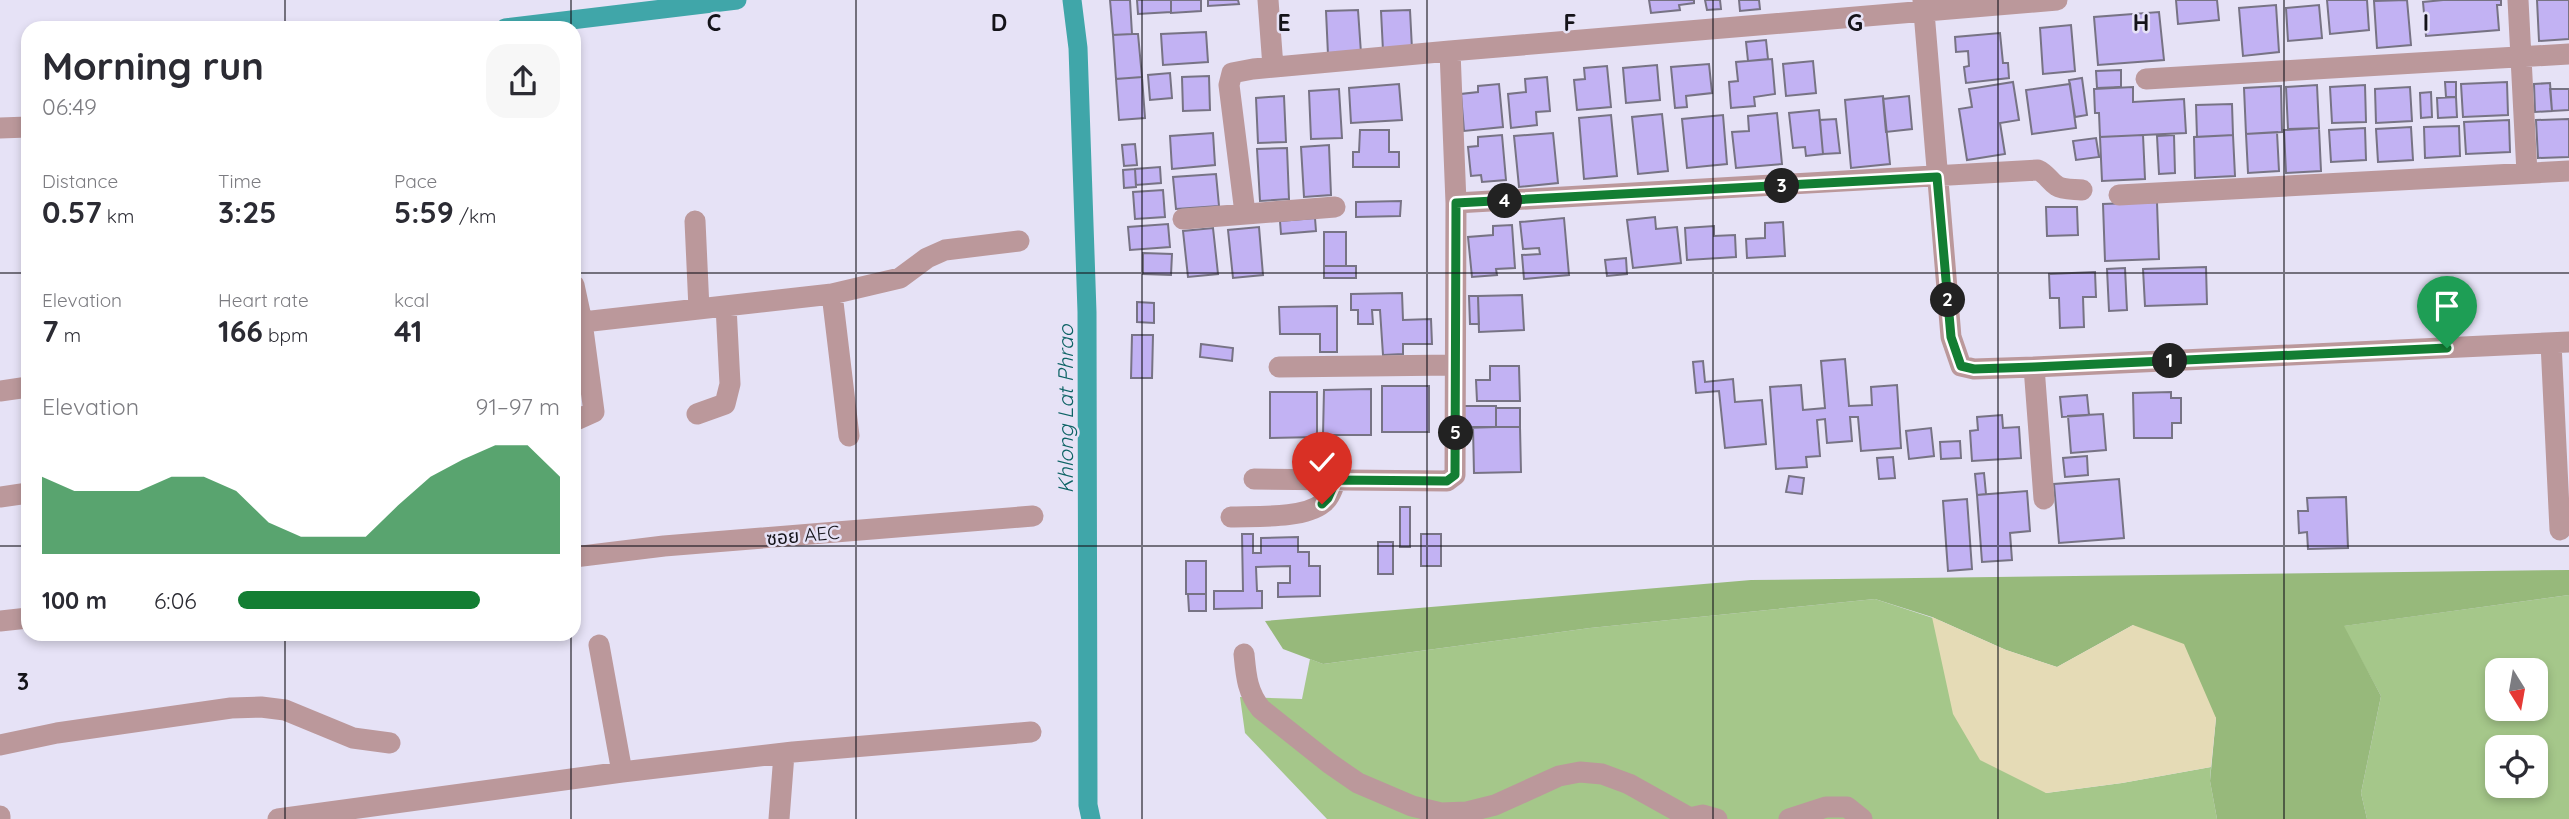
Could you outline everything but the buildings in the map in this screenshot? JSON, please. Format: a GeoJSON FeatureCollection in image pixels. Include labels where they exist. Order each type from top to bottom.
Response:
{"type":"FeatureCollection","features":[{"type":"Feature","properties":{"kind":"street"},"geometry":{"type":"LineString","coordinates":[[1268,0],[1273,67]]}},
{"type":"Feature","properties":{"kind":"street"},"geometry":{"type":"LineString","coordinates":[[1245,213],[1228,80],[1232,73],[1238,71],[1924,5],[2057,0]]}},
{"type":"Feature","properties":{"kind":"street"},"geometry":{"type":"LineString","coordinates":[[2518,0],[2527,173]]}},
{"type":"Feature","properties":{"kind":"street"},"geometry":{"type":"LineString","coordinates":[[1924,5],[1951,337],[1961,366],[1974,369],[2034,367],[2560,342],[2560,530]]}},
{"type":"Feature","properties":{"kind":"street"},"geometry":{"type":"LineString","coordinates":[[1254,479],[1452,479],[1457,468],[1454,365],[1456,203],[1450,51]]}},
{"type":"Feature","properties":{"kind":"street"},"geometry":{"type":"LineString","coordinates":[[2146,79],[2569,54]]}},
{"type":"Feature","properties":{"kind":"street"},"geometry":{"type":"LineString","coordinates":[[0,128],[21,127]]}},
{"type":"Feature","properties":{"kind":"street"},"geometry":{"type":"LineString","coordinates":[[1456,203],[2038,170],[2047,174],[2055,185],[2065,189],[2082,190]]}},
{"type":"Feature","properties":{"kind":"street"},"geometry":{"type":"LineString","coordinates":[[2119,195],[2569,171]]}},
{"type":"Feature","properties":{"kind":"street"},"geometry":{"type":"LineString","coordinates":[[1183,219],[1335,207]]}},
{"type":"Feature","properties":{"kind":"street"},"geometry":{"type":"LineString","coordinates":[[695,221],[699,309]]}},
{"type":"Feature","properties":{"kind":"street"},"geometry":{"type":"LineString","coordinates":[[581,323],[832,294],[900,278],[927,258],[945,250],[1019,241]]}},
{"type":"Feature","properties":{"kind":"street"},"geometry":{"type":"LineString","coordinates":[[832,294],[849,436]]}},
{"type":"Feature","properties":{"kind":"street"},"geometry":{"type":"LineString","coordinates":[[697,414],[725,404],[730,384],[726,306]]}},
{"type":"Feature","properties":{"kind":"street"},"geometry":{"type":"LineString","coordinates":[[581,340],[594,412],[581,418]]}},
{"type":"Feature","properties":{"kind":"street"},"geometry":{"type":"LineString","coordinates":[[1279,367],[1454,365]]}},
{"type":"Feature","properties":{"kind":"street"},"geometry":{"type":"LineString","coordinates":[[2034,367],[2043,499]]}},
{"type":"Feature","properties":{"kind":"street"},"geometry":{"type":"LineString","coordinates":[[0,391],[21,388]]}},
{"type":"Feature","properties":{"kind":"street"},"geometry":{"type":"LineString","coordinates":[[1231,517],[1312,510],[1328,498],[1336,480]]}},
{"type":"Feature","properties":{"kind":"street"},"geometry":{"type":"LineString","coordinates":[[0,497],[21,495]]}},
{"type":"Feature","properties":{"kind":"street","name":"ซอย AEC"},"geometry":{"type":"LineString","coordinates":[[581,556],[664,546],[1033,516]]}},
{"type":"Feature","properties":{"kind":"street"},"geometry":{"type":"LineString","coordinates":[[0,621],[21,619]]}},
{"type":"Feature","properties":{"kind":"street"},"geometry":{"type":"LineString","coordinates":[[599,645],[622,772]]}},
{"type":"Feature","properties":{"kind":"street"},"geometry":{"type":"LineString","coordinates":[[1244,654],[1247,684],[1252,699],[1261,709],[1358,783],[1412,806],[1441,813],[1467,812],[1495,805],[1559,776],[1580,772],[1602,774],[1629,784],[1686,818],[1703,815],[1717,819]]}},
{"type":"Feature","properties":{"kind":"street"},"geometry":{"type":"LineString","coordinates":[[0,745],[57,733],[231,708],[261,707],[298,715],[353,738],[390,743]]}},
{"type":"Feature","properties":{"kind":"street"},"geometry":{"type":"LineString","coordinates":[[278,819],[622,772],[784,754],[1031,732]]}},
{"type":"Feature","properties":{"kind":"street"},"geometry":{"type":"LineString","coordinates":[[779,819],[784,754]]}},
{"type":"Feature","properties":{"kind":"street"},"geometry":{"type":"LineString","coordinates":[[1788,819],[1826,807],[1847,807],[1862,819]]}},
{"type":"Feature","properties":{"kind":"green space"},"geometry":{"type":"Polygon","coordinates":[[[2569,570],[2569,595],[2344,626],[2381,696],[2361,793],[2367,819],[2217,819],[2210,781],[2216,718],[2133,625],[2057,667],[2006,650],[1932,617],[1875,599],[1590,628],[1323,664],[1283,649],[1265,621],[1751,580],[2569,570]]]}},
{"type":"Feature","properties":{"kind":"green space"},"geometry":{"type":"Polygon","coordinates":[[[2569,595],[2569,819],[2367,819],[2361,793],[2381,696],[2343,626],[2569,595]]]}},
{"type":"Feature","properties":{"kind":"green space"},"geometry":{"type":"Polygon","coordinates":[[[1875,599],[1939,620],[2046,793],[2211,767],[2210,781],[2217,819],[1327,819],[1245,733],[1240,697],[1302,699],[1310,659],[1323,664],[1590,628],[1875,599]]]}},
{"type":"Feature","properties":{"kind":"sand"},"geometry":{"type":"Polygon","coordinates":[[[1932,617],[2006,650],[2057,667],[2133,625],[2184,644],[2216,718],[2211,767],[2046,793],[1980,760],[1953,714],[1932,617]]]}},
{"type":"Feature","properties":{"kind":"waterway"},"geometry":{"type":"LineString","coordinates":[[563,21],[737,0]]}},
{"type":"Feature","properties":{"kind":"waterway","name":"Khlong Lat Phrao"},"geometry":{"type":"LineString","coordinates":[[1072,0],[1078,48],[1087,312],[1088,805],[1091,819]]}},
{"type":"Feature","properties":{"kind":"route"},"geometry":{"type":"LineString","coordinates":[[1322,504],[1328,498],[1336,480],[1447,481],[1455,475],[1456,203],[1937,177],[1951,337],[1961,366],[1974,369],[2034,367],[2447,348]]}}]}
